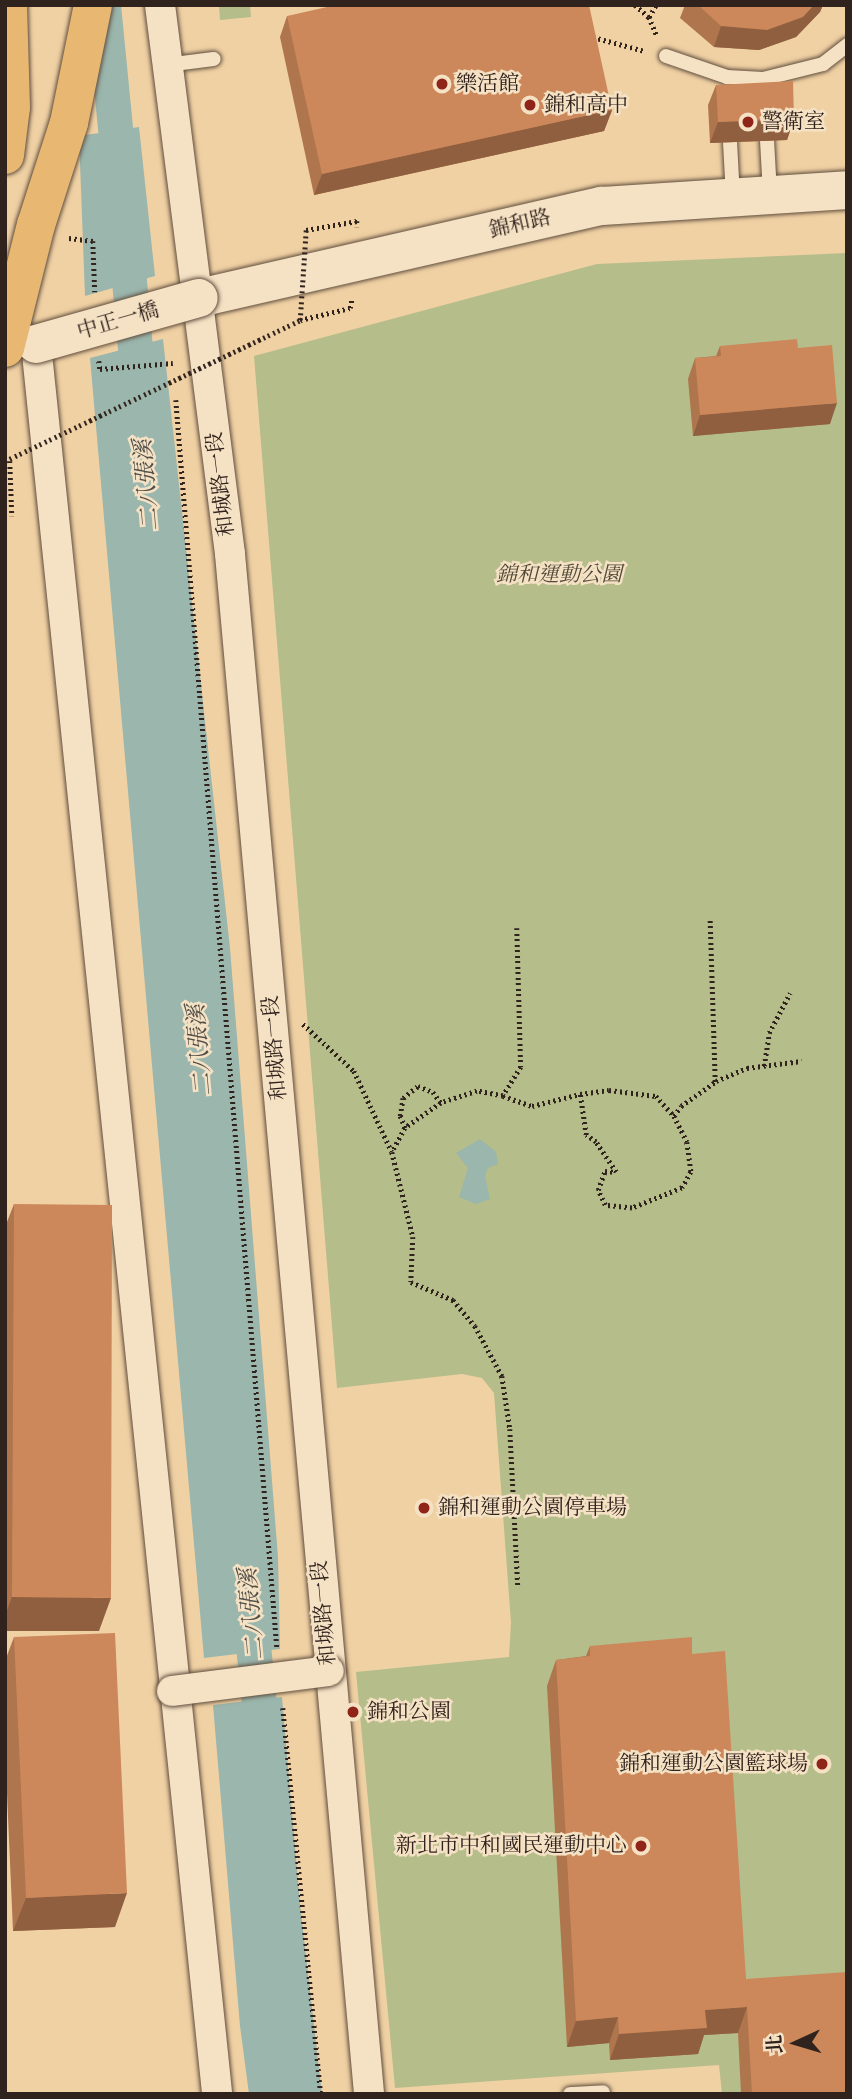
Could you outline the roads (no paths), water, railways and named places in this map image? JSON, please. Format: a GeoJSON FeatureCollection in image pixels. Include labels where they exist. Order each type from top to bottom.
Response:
{"type":"FeatureCollection","features":[{"type":"Feature","properties":{"kind":"highway"},"geometry":{"type":"LineString","coordinates":[[5,155],[11,107],[8,5]]}},
{"type":"Feature","properties":{"kind":"highway"},"geometry":{"type":"LineString","coordinates":[[16,348],[36,225],[69,123],[93,5]]}},
{"type":"Feature","properties":{"kind":"street","name":"和城路一段"},"geometry":{"type":"LineString","coordinates":[[160,5],[230,554],[369,2094]]}},
{"type":"Feature","properties":{"kind":"street","name":"錦和路"},"geometry":{"type":"LineString","coordinates":[[199,298],[602,206],[847,190]]}},
{"type":"Feature","properties":{"kind":"street","name":"中正一橋"},"geometry":{"type":"LineString","coordinates":[[16,348],[199,298]]}},
{"type":"Feature","properties":{"kind":"street"},"geometry":{"type":"LineString","coordinates":[[16,348],[217,2094]]}},
{"type":"Feature","properties":{"kind":"street"},"geometry":{"type":"LineString","coordinates":[[172,1690],[329,1671]]}},
{"type":"Feature","properties":{"kind":"lane"},"geometry":{"type":"LineString","coordinates":[[666,56],[727,84],[763,85],[823,64],[847,45]]}},
{"type":"Feature","properties":{"kind":"lane"},"geometry":{"type":"LineString","coordinates":[[166,65],[214,59]]}},
{"type":"Feature","properties":{"kind":"lane"},"geometry":{"type":"LineString","coordinates":[[767,141],[771,195]]}},
{"type":"Feature","properties":{"kind":"lane"},"geometry":{"type":"LineString","coordinates":[[730,142],[733,197]]}},
{"type":"Feature","properties":{"kind":"lane"},"geometry":{"type":"LineString","coordinates":[[570,2094],[603,2092]]}},
{"type":"Feature","properties":{"kind":"water"},"geometry":{"type":"Polygon","coordinates":[[[139,127],[155,276],[85,296],[79,136],[139,127]]]}},
{"type":"Feature","properties":{"kind":"water"},"geometry":{"type":"Polygon","coordinates":[[[163,339],[230,948],[278,1557],[280,1649],[204,1658],[90,358],[163,339]]]}},
{"type":"Feature","properties":{"kind":"water"},"geometry":{"type":"Polygon","coordinates":[[[480,1139],[496,1152],[498,1164],[488,1168],[485,1176],[490,1199],[476,1204],[459,1197],[468,1168],[456,1153],[480,1139]]]}},
{"type":"Feature","properties":{"kind":"water"},"geometry":{"type":"Polygon","coordinates":[[[282,1697],[300,1904],[322,2094],[249,2094],[240,2026],[213,1705],[282,1697]]]}},
{"type":"Feature","properties":{"kind":"waterway","name":"二八張溪"},"geometry":{"type":"LineString","coordinates":[[103,5],[120,177]]}},
{"type":"Feature","properties":{"kind":"waterway","name":"二八張溪"},"geometry":{"type":"LineString","coordinates":[[125,236],[139,393]]}},
{"type":"Feature","properties":{"kind":"waterway","name":"二八張溪"},"geometry":{"type":"LineString","coordinates":[[249,1606],[263,1745]]}},
{"type":"Feature","properties":{"kind":"place","name":"樂活館"},"geometry":{"type":"Point","coordinates":[442,84]}},
{"type":"Feature","properties":{"kind":"place","name":"錦和高中"},"geometry":{"type":"Point","coordinates":[530,105]}},
{"type":"Feature","properties":{"kind":"place","name":"警衛室"},"geometry":{"type":"Point","coordinates":[748,122]}},
{"type":"Feature","properties":{"kind":"place","name":"錦和運動公園停車場"},"geometry":{"type":"Point","coordinates":[424,1508]}},
{"type":"Feature","properties":{"kind":"place","name":"錦和公園"},"geometry":{"type":"Point","coordinates":[353,1712]}},
{"type":"Feature","properties":{"kind":"place","name":"錦和運動公園籃球場"},"geometry":{"type":"Point","coordinates":[822,1764]}},
{"type":"Feature","properties":{"kind":"place","name":"新北市中和國民運動中心"},"geometry":{"type":"Point","coordinates":[641,1846]}},
{"type":"Feature","properties":{"kind":"park label","name":"錦和運動公園"},"geometry":{"type":"Point","coordinates":[559,575]}}]}
